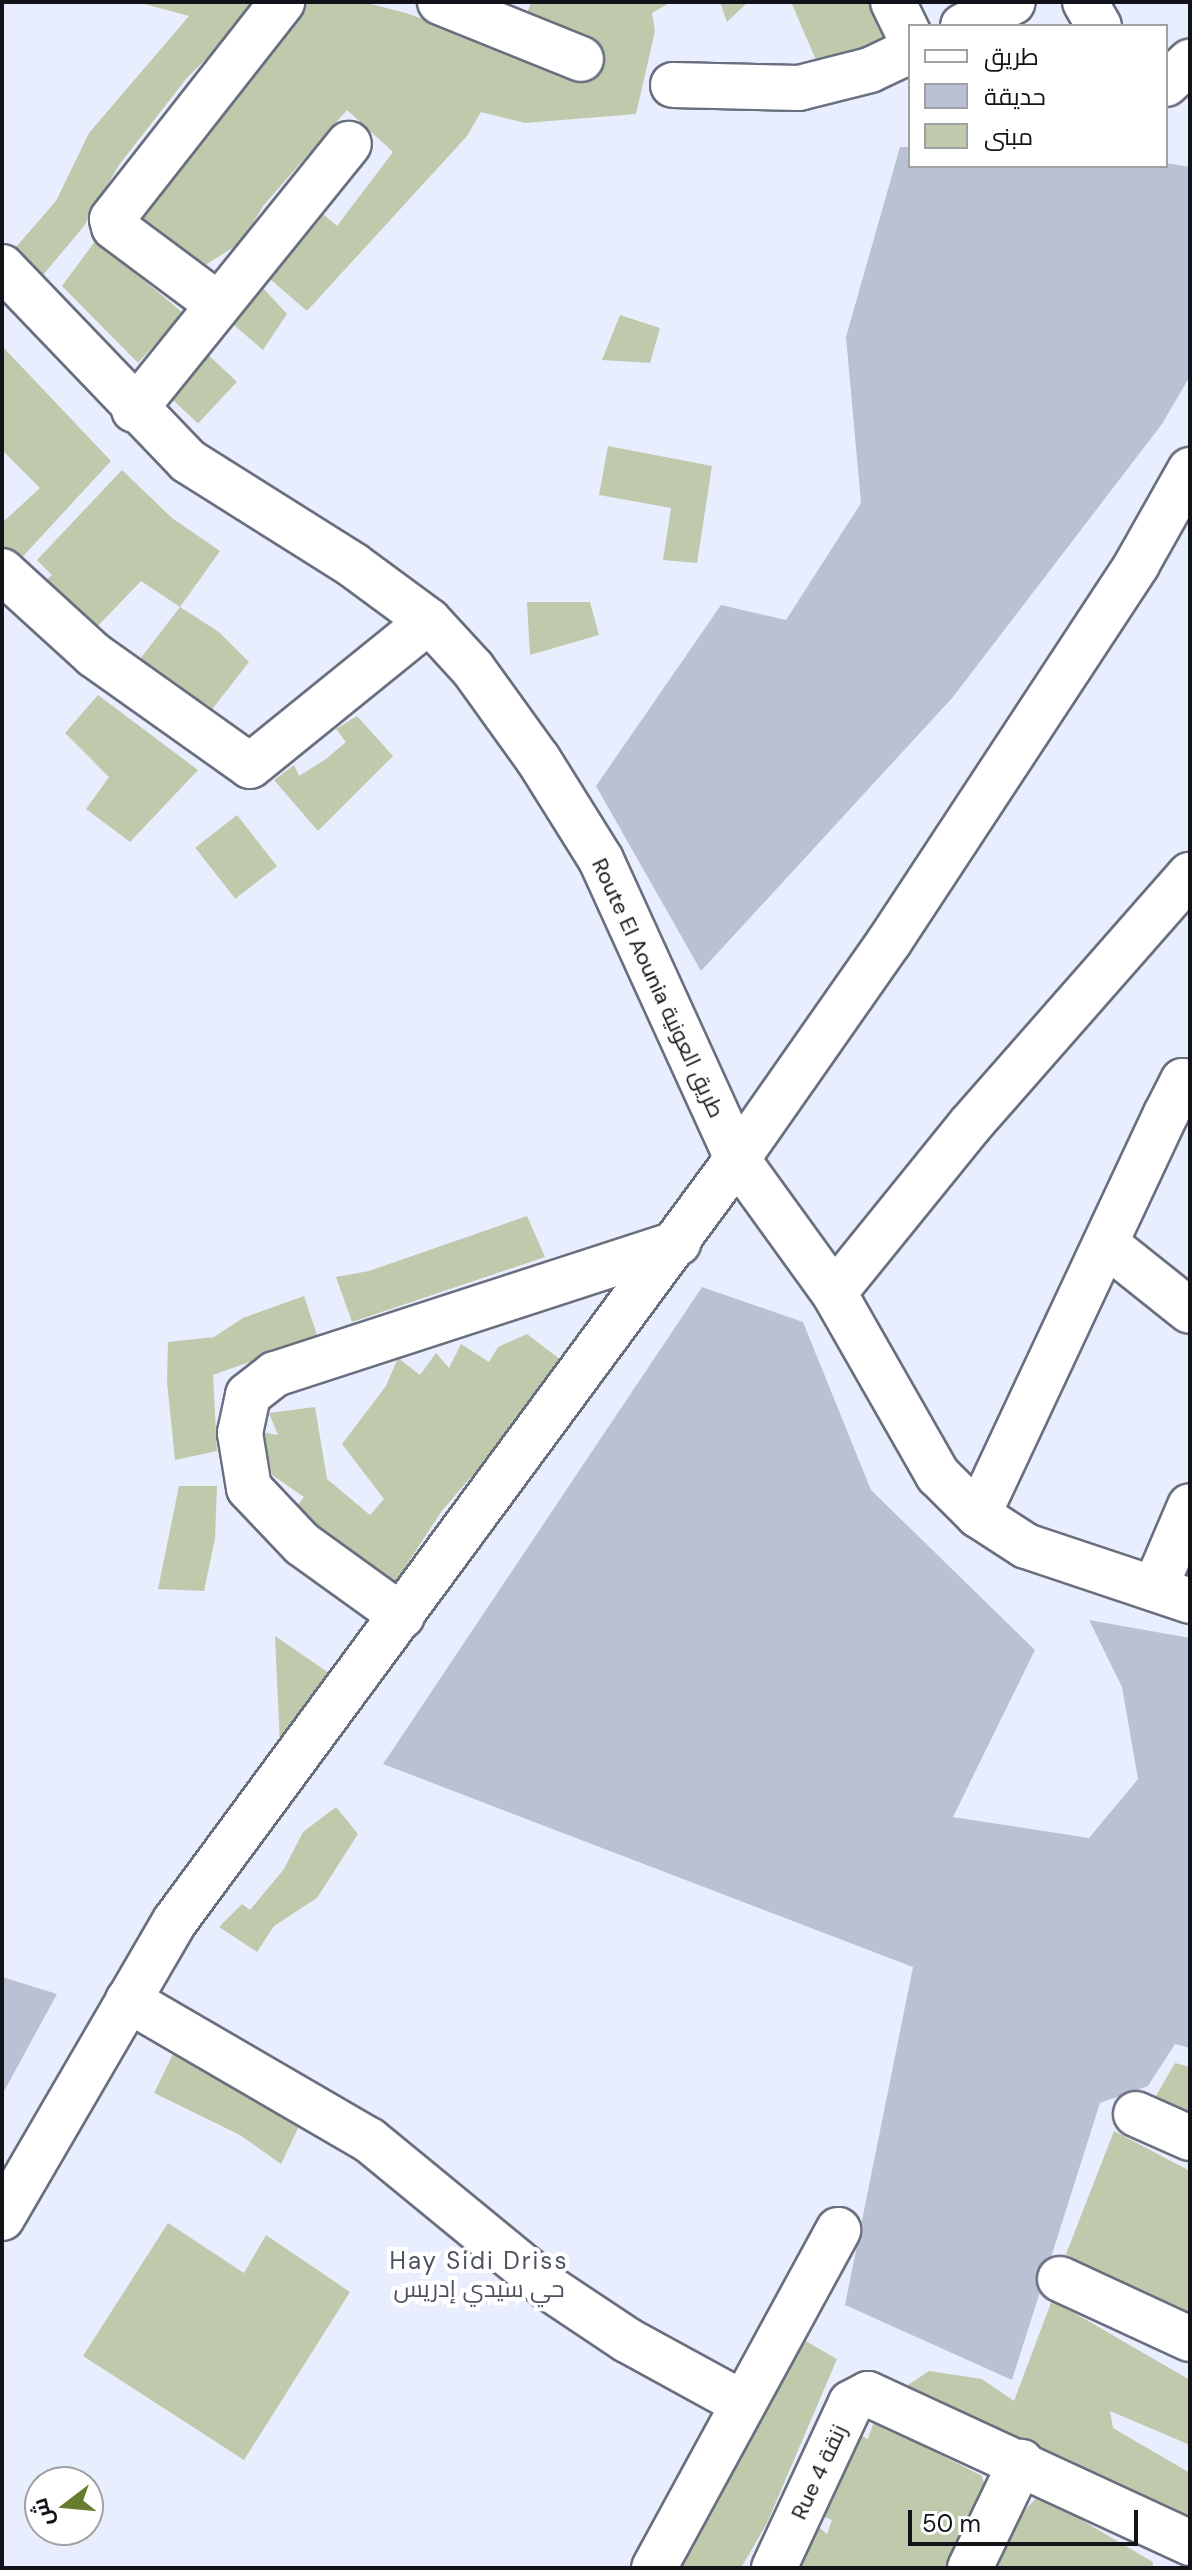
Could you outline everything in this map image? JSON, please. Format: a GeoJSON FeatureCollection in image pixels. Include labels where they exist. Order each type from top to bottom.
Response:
{"type":"FeatureCollection","features":[{"type":"Feature","properties":{"kind":"street"},"geometry":{"type":"LineString","coordinates":[[216,303],[114,227],[112,219],[282,2]]}},
{"type":"Feature","properties":{"kind":"street"},"geometry":{"type":"LineString","coordinates":[[440,2],[502,12],[581,59]]}},
{"type":"Feature","properties":{"kind":"street"},"geometry":{"type":"LineString","coordinates":[[893,2],[908,33]]}},
{"type":"Feature","properties":{"kind":"street"},"geometry":{"type":"LineString","coordinates":[[967,24],[1013,2]]}},
{"type":"Feature","properties":{"kind":"street"},"geometry":{"type":"LineString","coordinates":[[1085,2],[1098,24]]}},
{"type":"Feature","properties":{"kind":"street"},"geometry":{"type":"LineString","coordinates":[[673,85],[799,88],[870,70],[908,52]]}},
{"type":"Feature","properties":{"kind":"street"},"geometry":{"type":"LineString","coordinates":[[1168,82],[1190,62]]}},
{"type":"Feature","properties":{"kind":"street"},"geometry":{"type":"LineString","coordinates":[[134,410],[216,303],[349,144]]}},
{"type":"Feature","properties":{"kind":"street","name":"Route El Aounia طريق العونية"},"geometry":{"type":"LineString","coordinates":[[2,267],[134,410],[188,461],[353,565],[429,621],[473,669],[529,746],[601,860],[737,1159],[834,1293],[938,1475],[978,1515],[1026,1546],[1173,1594]]}},
{"type":"Feature","properties":{"kind":"street"},"geometry":{"type":"LineString","coordinates":[[2,2218],[175,1921],[678,1243],[889,942],[1137,564],[1190,470]]}},
{"type":"Feature","properties":{"kind":"street"},"geometry":{"type":"LineString","coordinates":[[2,571],[94,655],[250,766],[429,621]]}},
{"type":"Feature","properties":{"kind":"street"},"geometry":{"type":"LineString","coordinates":[[834,1293],[970,1125],[1190,875]]}},
{"type":"Feature","properties":{"kind":"street"},"geometry":{"type":"LineString","coordinates":[[978,1515],[1188,1078]]}},
{"type":"Feature","properties":{"kind":"street"},"geometry":{"type":"LineString","coordinates":[[402,1616],[302,1544],[249,1488],[240,1433],[248,1395],[275,1374],[678,1243]]}},
{"type":"Feature","properties":{"kind":"street"},"geometry":{"type":"LineString","coordinates":[[1106,1244],[1190,1311]]}},
{"type":"Feature","properties":{"kind":"street"},"geometry":{"type":"LineString","coordinates":[[1173,1594],[1172,1538],[1190,1506]]}},
{"type":"Feature","properties":{"kind":"street"},"geometry":{"type":"LineString","coordinates":[[128,2000],[369,2140],[549,2288],[627,2340],[742,2403]]}},
{"type":"Feature","properties":{"kind":"street"},"geometry":{"type":"LineString","coordinates":[[1136,2114],[1190,2138]]}},
{"type":"Feature","properties":{"kind":"street"},"geometry":{"type":"LineString","coordinates":[[654,2568],[838,2230]]}},
{"type":"Feature","properties":{"kind":"street"},"geometry":{"type":"LineString","coordinates":[[1060,2279],[1190,2339]]}},
{"type":"Feature","properties":{"kind":"street","name":"Rue 4 زنقة"},"geometry":{"type":"LineString","coordinates":[[774,2568],[851,2403],[879,2395],[1021,2462]]}},
{"type":"Feature","properties":{"kind":"street"},"geometry":{"type":"LineString","coordinates":[[970,2568],[1021,2462],[1190,2543]]}},
{"type":"Feature","properties":{"kind":"green space"},"geometry":{"type":"Polygon","coordinates":[[[900,147],[908,147],[908,168],[1168,168],[1168,163],[1190,167],[1190,376],[1162,424],[953,697],[701,971],[596,786],[721,605],[786,620],[861,503],[846,337],[900,147]]]}},
{"type":"Feature","properties":{"kind":"green space"},"geometry":{"type":"Polygon","coordinates":[[[702,1287],[803,1322],[871,1490],[1035,1650],[953,1817],[1089,1838],[1138,1779],[1122,1687],[1089,1620],[1190,1638],[1190,2048],[1175,2044],[1148,2086],[1100,2103],[1012,2380],[845,2305],[913,1967],[383,1764],[702,1287]]]}},
{"type":"Feature","properties":{"kind":"green space"},"geometry":{"type":"Polygon","coordinates":[[[2,1977],[57,1994],[2,2095],[2,1977]]]}},
{"type":"Feature","properties":{"kind":"building"},"geometry":{"type":"Polygon","coordinates":[[[137,2],[262,2],[186,79],[119,165],[84,226],[43,275],[16,247],[56,201],[89,133],[189,16],[137,2]]]}},
{"type":"Feature","properties":{"kind":"building"},"geometry":{"type":"Polygon","coordinates":[[[307,2],[363,2],[406,13],[593,80],[604,56],[527,13],[531,2],[671,2],[652,13],[655,31],[636,114],[525,123],[481,112],[467,136],[307,311],[270,279],[323,214],[337,226],[393,152],[347,110],[263,206],[242,242],[202,267],[136,214],[307,2]]]}},
{"type":"Feature","properties":{"kind":"building"},"geometry":{"type":"Polygon","coordinates":[[[720,2],[748,2],[727,22],[720,2]]]}},
{"type":"Feature","properties":{"kind":"building"},"geometry":{"type":"Polygon","coordinates":[[[791,2],[869,2],[890,37],[823,76],[791,2]]]}},
{"type":"Feature","properties":{"kind":"building"},"geometry":{"type":"Polygon","coordinates":[[[96,240],[183,313],[138,363],[62,286],[96,240]]]}},
{"type":"Feature","properties":{"kind":"building"},"geometry":{"type":"Polygon","coordinates":[[[260,285],[287,314],[263,350],[228,320],[260,285]]]}},
{"type":"Feature","properties":{"kind":"building"},"geometry":{"type":"Polygon","coordinates":[[[620,315],[660,328],[650,363],[602,360],[620,315]]]}},
{"type":"Feature","properties":{"kind":"building"},"geometry":{"type":"Polygon","coordinates":[[[2,346],[111,461],[15,565],[2,552],[2,523],[40,488],[2,450],[2,346]]]}},
{"type":"Feature","properties":{"kind":"building"},"geometry":{"type":"Polygon","coordinates":[[[204,351],[237,382],[198,423],[165,393],[204,351]]]}},
{"type":"Feature","properties":{"kind":"building"},"geometry":{"type":"Polygon","coordinates":[[[608,446],[712,466],[697,563],[663,560],[671,508],[599,495],[608,446]]]}},
{"type":"Feature","properties":{"kind":"building"},"geometry":{"type":"Polygon","coordinates":[[[122,470],[172,518],[220,551],[180,607],[141,581],[95,629],[63,597],[41,585],[52,575],[37,560],[122,470]]]}},
{"type":"Feature","properties":{"kind":"building"},"geometry":{"type":"Polygon","coordinates":[[[527,602],[590,602],[599,635],[530,655],[527,602]]]}},
{"type":"Feature","properties":{"kind":"building"},"geometry":{"type":"Polygon","coordinates":[[[180,607],[219,632],[249,662],[210,712],[137,663],[180,607]]]}},
{"type":"Feature","properties":{"kind":"building"},"geometry":{"type":"Polygon","coordinates":[[[98,695],[198,770],[130,842],[86,809],[109,777],[65,733],[98,695]]]}},
{"type":"Feature","properties":{"kind":"building"},"geometry":{"type":"Polygon","coordinates":[[[357,716],[393,756],[318,831],[274,780],[294,765],[299,776],[326,759],[346,742],[336,729],[357,716]]]}},
{"type":"Feature","properties":{"kind":"building"},"geometry":{"type":"Polygon","coordinates":[[[237,815],[277,866],[235,899],[195,848],[237,815]]]}},
{"type":"Feature","properties":{"kind":"building"},"geometry":{"type":"Polygon","coordinates":[[[527,1216],[545,1257],[352,1322],[336,1277],[369,1271],[527,1216]]]}},
{"type":"Feature","properties":{"kind":"building"},"geometry":{"type":"Polygon","coordinates":[[[304,1296],[318,1338],[213,1375],[217,1451],[175,1460],[167,1382],[168,1342],[214,1337],[243,1318],[304,1296]]]}},
{"type":"Feature","properties":{"kind":"building"},"geometry":{"type":"Polygon","coordinates":[[[527,1334],[561,1360],[525,1414],[441,1512],[389,1592],[293,1511],[304,1497],[272,1475],[263,1432],[278,1435],[269,1413],[315,1407],[327,1479],[370,1515],[384,1499],[342,1444],[386,1386],[398,1358],[420,1375],[436,1353],[449,1368],[461,1344],[489,1362],[498,1347],[527,1334]]]}},
{"type":"Feature","properties":{"kind":"building"},"geometry":{"type":"Polygon","coordinates":[[[179,1486],[217,1486],[215,1539],[204,1591],[158,1589],[179,1486]]]}},
{"type":"Feature","properties":{"kind":"building"},"geometry":{"type":"Polygon","coordinates":[[[275,1636],[332,1675],[280,1745],[275,1636]]]}},
{"type":"Feature","properties":{"kind":"building"},"geometry":{"type":"Polygon","coordinates":[[[336,1807],[358,1834],[317,1898],[274,1926],[257,1952],[219,1927],[242,1904],[250,1910],[284,1869],[303,1832],[336,1807]]]}},
{"type":"Feature","properties":{"kind":"building"},"geometry":{"type":"Polygon","coordinates":[[[175,2050],[302,2120],[281,2164],[240,2135],[154,2093],[175,2050]]]}},
{"type":"Feature","properties":{"kind":"building"},"geometry":{"type":"Polygon","coordinates":[[[1175,2063],[1190,2067],[1190,2114],[1153,2101],[1175,2063]]]}},
{"type":"Feature","properties":{"kind":"building"},"geometry":{"type":"Polygon","coordinates":[[[1114,2131],[1190,2171],[1190,2325],[1066,2254],[1114,2131]]]}},
{"type":"Feature","properties":{"kind":"building"},"geometry":{"type":"Polygon","coordinates":[[[168,2223],[244,2273],[266,2235],[350,2292],[244,2460],[83,2356],[168,2223]]]}},
{"type":"Feature","properties":{"kind":"building"},"geometry":{"type":"Polygon","coordinates":[[[1052,2300],[1190,2380],[1190,2445],[1110,2411],[1113,2428],[1190,2473],[1190,2510],[1182,2529],[905,2387],[929,2371],[982,2379],[1014,2401],[1052,2300]]]}},
{"type":"Feature","properties":{"kind":"building"},"geometry":{"type":"Polygon","coordinates":[[[802,2339],[837,2359],[767,2523],[741,2568],[673,2568],[802,2339]]]}},
{"type":"Feature","properties":{"kind":"building"},"geometry":{"type":"Polygon","coordinates":[[[874,2421],[982,2476],[988,2499],[956,2568],[798,2568],[814,2523],[827,2534],[832,2520],[820,2515],[854,2432],[868,2439],[874,2421]]]}},
{"type":"Feature","properties":{"kind":"building"},"geometry":{"type":"Polygon","coordinates":[[[1039,2495],[1153,2562],[1152,2568],[998,2568],[1012,2524],[1039,2495]]]}},
{"type":"Feature","properties":{"kind":"district","name":"Hay Sidi Driss حي سيدي إدريس"},"geometry":{"type":"Point","coordinates":[479,2275]}}]}
